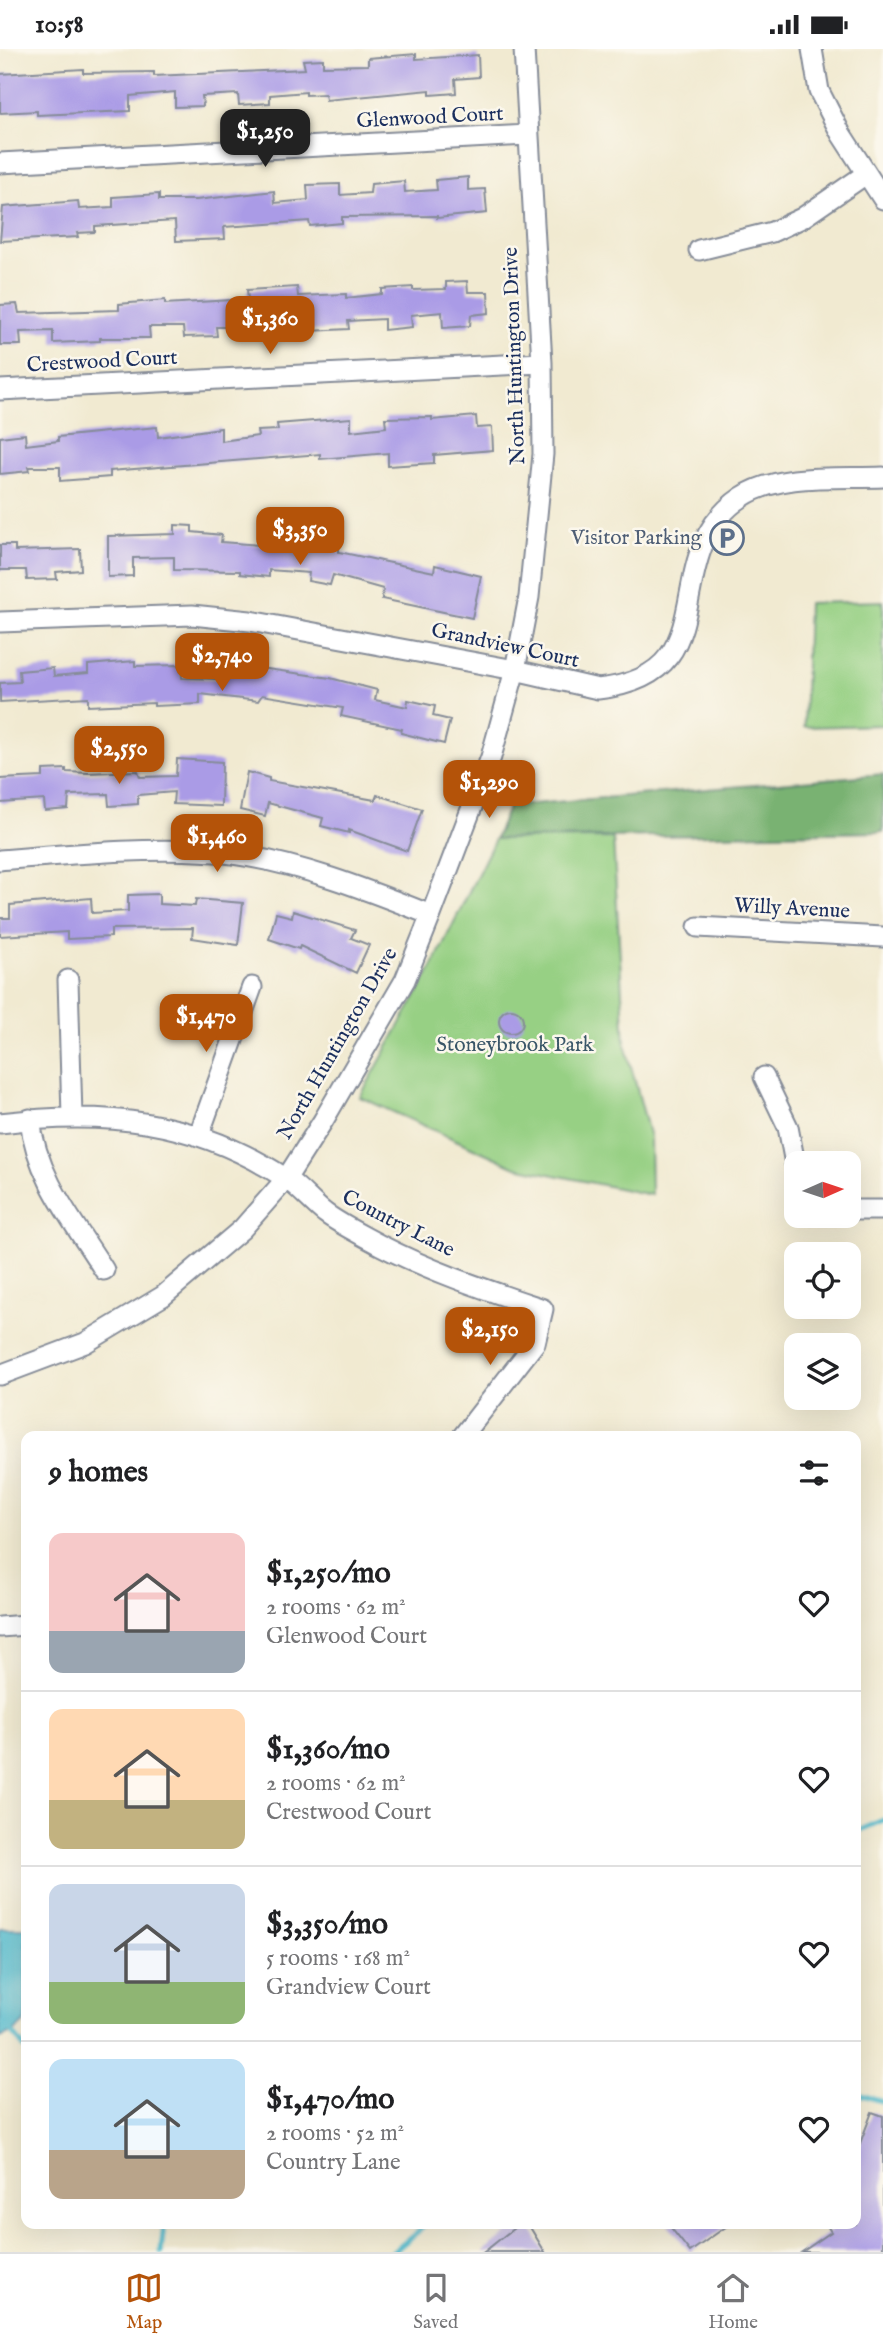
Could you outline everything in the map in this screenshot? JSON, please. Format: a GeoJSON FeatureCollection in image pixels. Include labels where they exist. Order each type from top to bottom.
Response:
{"type":"FeatureCollection","features":[{"type":"Feature","properties":{"kind":"street","name":"North Huntington Drive"},"geometry":{"type":"LineString","coordinates":[[0,1375],[85,1343],[163,1296],[242,1229],[286,1179],[405,980],[431,915],[491,757],[515,670],[529,597],[543,454],[542,363],[524,49]]}},
{"type":"Feature","properties":{"kind":"street"},"geometry":{"type":"LineString","coordinates":[[812,49],[819,91],[841,134],[883,199]]}},
{"type":"Feature","properties":{"kind":"street","name":"Glenwood Court"},"geometry":{"type":"LineString","coordinates":[[0,163],[527,135]]}},
{"type":"Feature","properties":{"kind":"street"},"geometry":{"type":"LineString","coordinates":[[699,250],[772,232],[802,218],[866,174]]}},
{"type":"Feature","properties":{"kind":"street","name":"Crestwood Court"},"geometry":{"type":"LineString","coordinates":[[0,390],[542,363]]}},
{"type":"Feature","properties":{"kind":"street","name":"Grandview Court"},"geometry":{"type":"LineString","coordinates":[[0,622],[192,615],[275,625],[598,688],[625,686],[646,678],[668,660],[681,633],[703,542],[727,509],[758,489],[792,481],[883,477]]}},
{"type":"Feature","properties":{"kind":"street"},"geometry":{"type":"LineString","coordinates":[[0,860],[173,852],[232,854],[340,880],[431,915]]}},
{"type":"Feature","properties":{"kind":"street","name":"Willy Avenue"},"geometry":{"type":"LineString","coordinates":[[698,927],[883,937]]}},
{"type":"Feature","properties":{"kind":"street"},"geometry":{"type":"LineString","coordinates":[[68,979],[72,1116]]}},
{"type":"Feature","properties":{"kind":"street"},"geometry":{"type":"LineString","coordinates":[[199,1135],[252,987]]}},
{"type":"Feature","properties":{"kind":"street"},"geometry":{"type":"LineString","coordinates":[[764,1077],[788,1128],[792,1151]]}},
{"type":"Feature","properties":{"kind":"street","name":"Country Lane"},"geometry":{"type":"LineString","coordinates":[[0,1123],[72,1116],[132,1120],[199,1135],[227,1146],[286,1179],[327,1215],[427,1269],[542,1309],[535,1343],[467,1431]]}},
{"type":"Feature","properties":{"kind":"street"},"geometry":{"type":"LineString","coordinates":[[30,1119],[33,1147],[44,1175],[104,1270]]}},
{"type":"Feature","properties":{"kind":"street"},"geometry":{"type":"LineString","coordinates":[[861,1210],[883,1210]]}},
{"type":"Feature","properties":{"kind":"street"},"geometry":{"type":"LineString","coordinates":[[0,1627],[21,1625]]}},
{"type":"Feature","properties":{"kind":"green space"},"geometry":{"type":"Polygon","coordinates":[[[883,601],[883,725],[804,727],[808,603],[883,601]]]}},
{"type":"Feature","properties":{"kind":"green space"},"geometry":{"type":"Polygon","coordinates":[[[883,774],[883,832],[495,839],[509,806],[883,774]]]}},
{"type":"Feature","properties":{"kind":"green space","name":"Stoneybrook Park"},"geometry":{"type":"Polygon","coordinates":[[[613,838],[625,1044],[650,1137],[651,1195],[516,1167],[360,1097],[429,973],[495,839],[613,838]]]}},
{"type":"Feature","properties":{"kind":"water"},"geometry":{"type":"Polygon","coordinates":[[[0,1928],[21,1928],[21,2026],[13,2033],[0,2038],[0,1928]]]}},
{"type":"Feature","properties":{"kind":"building"},"geometry":{"type":"Polygon","coordinates":[[[416,54],[416,59],[478,55],[479,77],[455,79],[456,93],[430,95],[430,90],[326,100],[325,94],[306,95],[306,92],[270,95],[270,103],[239,105],[238,94],[202,96],[203,106],[175,107],[175,92],[130,96],[130,111],[37,115],[37,111],[0,113],[0,74],[83,69],[83,73],[154,72],[154,76],[305,69],[303,60],[323,59],[323,66],[368,65],[368,58],[416,54]]]}},
{"type":"Feature","properties":{"kind":"building"},"geometry":{"type":"Polygon","coordinates":[[[468,177],[468,190],[485,189],[487,213],[437,218],[342,217],[342,223],[310,226],[309,221],[224,227],[225,239],[176,241],[175,221],[95,226],[95,232],[77,233],[78,237],[0,241],[3,207],[78,201],[79,209],[113,207],[113,197],[159,194],[159,200],[196,200],[274,191],[275,203],[308,200],[307,185],[340,184],[340,195],[370,193],[371,184],[404,181],[405,192],[437,190],[436,180],[468,177]]]}},
{"type":"Feature","properties":{"kind":"building"},"geometry":{"type":"Polygon","coordinates":[[[467,281],[468,292],[488,292],[489,313],[471,315],[470,326],[443,328],[442,312],[411,315],[412,327],[384,330],[384,319],[348,321],[349,329],[249,334],[249,327],[216,327],[217,336],[184,337],[183,327],[149,327],[150,338],[100,338],[100,341],[53,343],[53,331],[20,332],[21,345],[0,345],[0,305],[17,304],[19,313],[119,310],[119,304],[165,300],[165,304],[248,299],[247,290],[297,287],[298,296],[346,294],[346,298],[382,294],[382,289],[446,289],[446,282],[467,281]]]}},
{"type":"Feature","properties":{"kind":"building"},"geometry":{"type":"Polygon","coordinates":[[[476,416],[477,428],[492,427],[493,450],[434,455],[434,463],[388,466],[388,453],[320,459],[320,454],[110,471],[110,477],[60,481],[60,467],[28,467],[29,471],[0,474],[0,437],[25,434],[26,445],[58,441],[58,437],[157,427],[158,437],[221,428],[221,441],[258,436],[257,431],[278,430],[277,424],[351,418],[351,431],[386,427],[385,418],[432,417],[432,420],[476,416]]]}},
{"type":"Feature","properties":{"kind":"building"},"geometry":{"type":"Polygon","coordinates":[[[175,525],[192,526],[192,532],[222,535],[221,542],[313,549],[314,541],[339,546],[339,552],[434,572],[435,565],[481,576],[472,618],[382,599],[383,589],[333,575],[330,585],[308,581],[309,573],[269,570],[269,577],[240,574],[240,571],[174,570],[174,557],[133,558],[133,576],[108,577],[108,536],[175,534],[175,525]]]}},
{"type":"Feature","properties":{"kind":"building"},"geometry":{"type":"Polygon","coordinates":[[[0,545],[15,545],[15,551],[80,549],[81,570],[56,572],[57,579],[27,580],[26,570],[0,570],[0,545]]]}},
{"type":"Feature","properties":{"kind":"building"},"geometry":{"type":"Polygon","coordinates":[[[135,661],[135,666],[181,665],[182,678],[219,679],[220,672],[237,674],[239,665],[330,678],[377,690],[375,700],[407,707],[408,700],[435,706],[433,716],[450,720],[444,744],[401,733],[402,729],[341,716],[343,708],[262,695],[258,701],[200,694],[200,704],[154,706],[154,703],[88,706],[88,697],[0,702],[0,683],[20,682],[19,671],[53,668],[54,676],[88,673],[88,665],[135,661]]]}},
{"type":"Feature","properties":{"kind":"building"},"geometry":{"type":"Polygon","coordinates":[[[177,759],[222,762],[221,806],[173,804],[174,792],[138,795],[138,804],[109,806],[108,794],[69,795],[68,809],[45,811],[44,800],[0,803],[0,779],[43,777],[43,770],[66,769],[66,772],[88,773],[138,771],[140,777],[176,776],[177,759]]]}},
{"type":"Feature","properties":{"kind":"building"},"geometry":{"type":"Polygon","coordinates":[[[247,772],[269,778],[269,781],[375,800],[377,795],[422,809],[407,851],[349,830],[349,833],[321,826],[323,818],[268,803],[265,816],[240,810],[247,772]]]}},
{"type":"Feature","properties":{"kind":"building"},"geometry":{"type":"Polygon","coordinates":[[[159,894],[159,904],[195,906],[196,899],[243,903],[238,945],[192,938],[193,928],[111,929],[111,937],[67,939],[67,932],[0,936],[0,918],[10,918],[10,905],[91,898],[92,913],[128,911],[128,895],[159,894]]]}},
{"type":"Feature","properties":{"kind":"building"},"geometry":{"type":"Polygon","coordinates":[[[293,911],[355,930],[351,938],[369,945],[356,973],[300,946],[299,949],[269,939],[276,913],[292,917],[293,911]]]}},
{"type":"Feature","properties":{"kind":"building"},"geometry":{"type":"Polygon","coordinates":[[[511,1009],[520,1012],[523,1021],[520,1030],[511,1033],[502,1030],[499,1021],[502,1012],[511,1009]]]}},
{"type":"Feature","properties":{"kind":"building"},"geometry":{"type":"Polygon","coordinates":[[[872,2112],[883,2116],[883,2252],[802,2252],[831,2232],[829,2229],[861,2229],[861,2141],[872,2112]]]}},
{"type":"Feature","properties":{"kind":"building"},"geometry":{"type":"Polygon","coordinates":[[[513,2229],[531,2229],[545,2252],[484,2252],[513,2229]]]}},
{"type":"Feature","properties":{"kind":"building"},"geometry":{"type":"Polygon","coordinates":[[[672,2229],[723,2229],[690,2252],[672,2229]]]}},
{"type":"Feature","properties":{"kind":"waterway"},"geometry":{"type":"LineString","coordinates":[[861,1830],[883,1820]]}},
{"type":"Feature","properties":{"kind":"waterway"},"geometry":{"type":"LineString","coordinates":[[13,2033],[21,2043]]}},
{"type":"Feature","properties":{"kind":"waterway"},"geometry":{"type":"LineString","coordinates":[[861,2095],[883,2102]]}},
{"type":"Feature","properties":{"kind":"waterway"},"geometry":{"type":"LineString","coordinates":[[161,2252],[163,2229]]}},
{"type":"Feature","properties":{"kind":"waterway"},"geometry":{"type":"LineString","coordinates":[[393,2252],[421,2229]]}},
{"type":"Feature","properties":{"kind":"place","name":"Visitor Parking"},"geometry":{"type":"Point","coordinates":[727,538]}}]}
